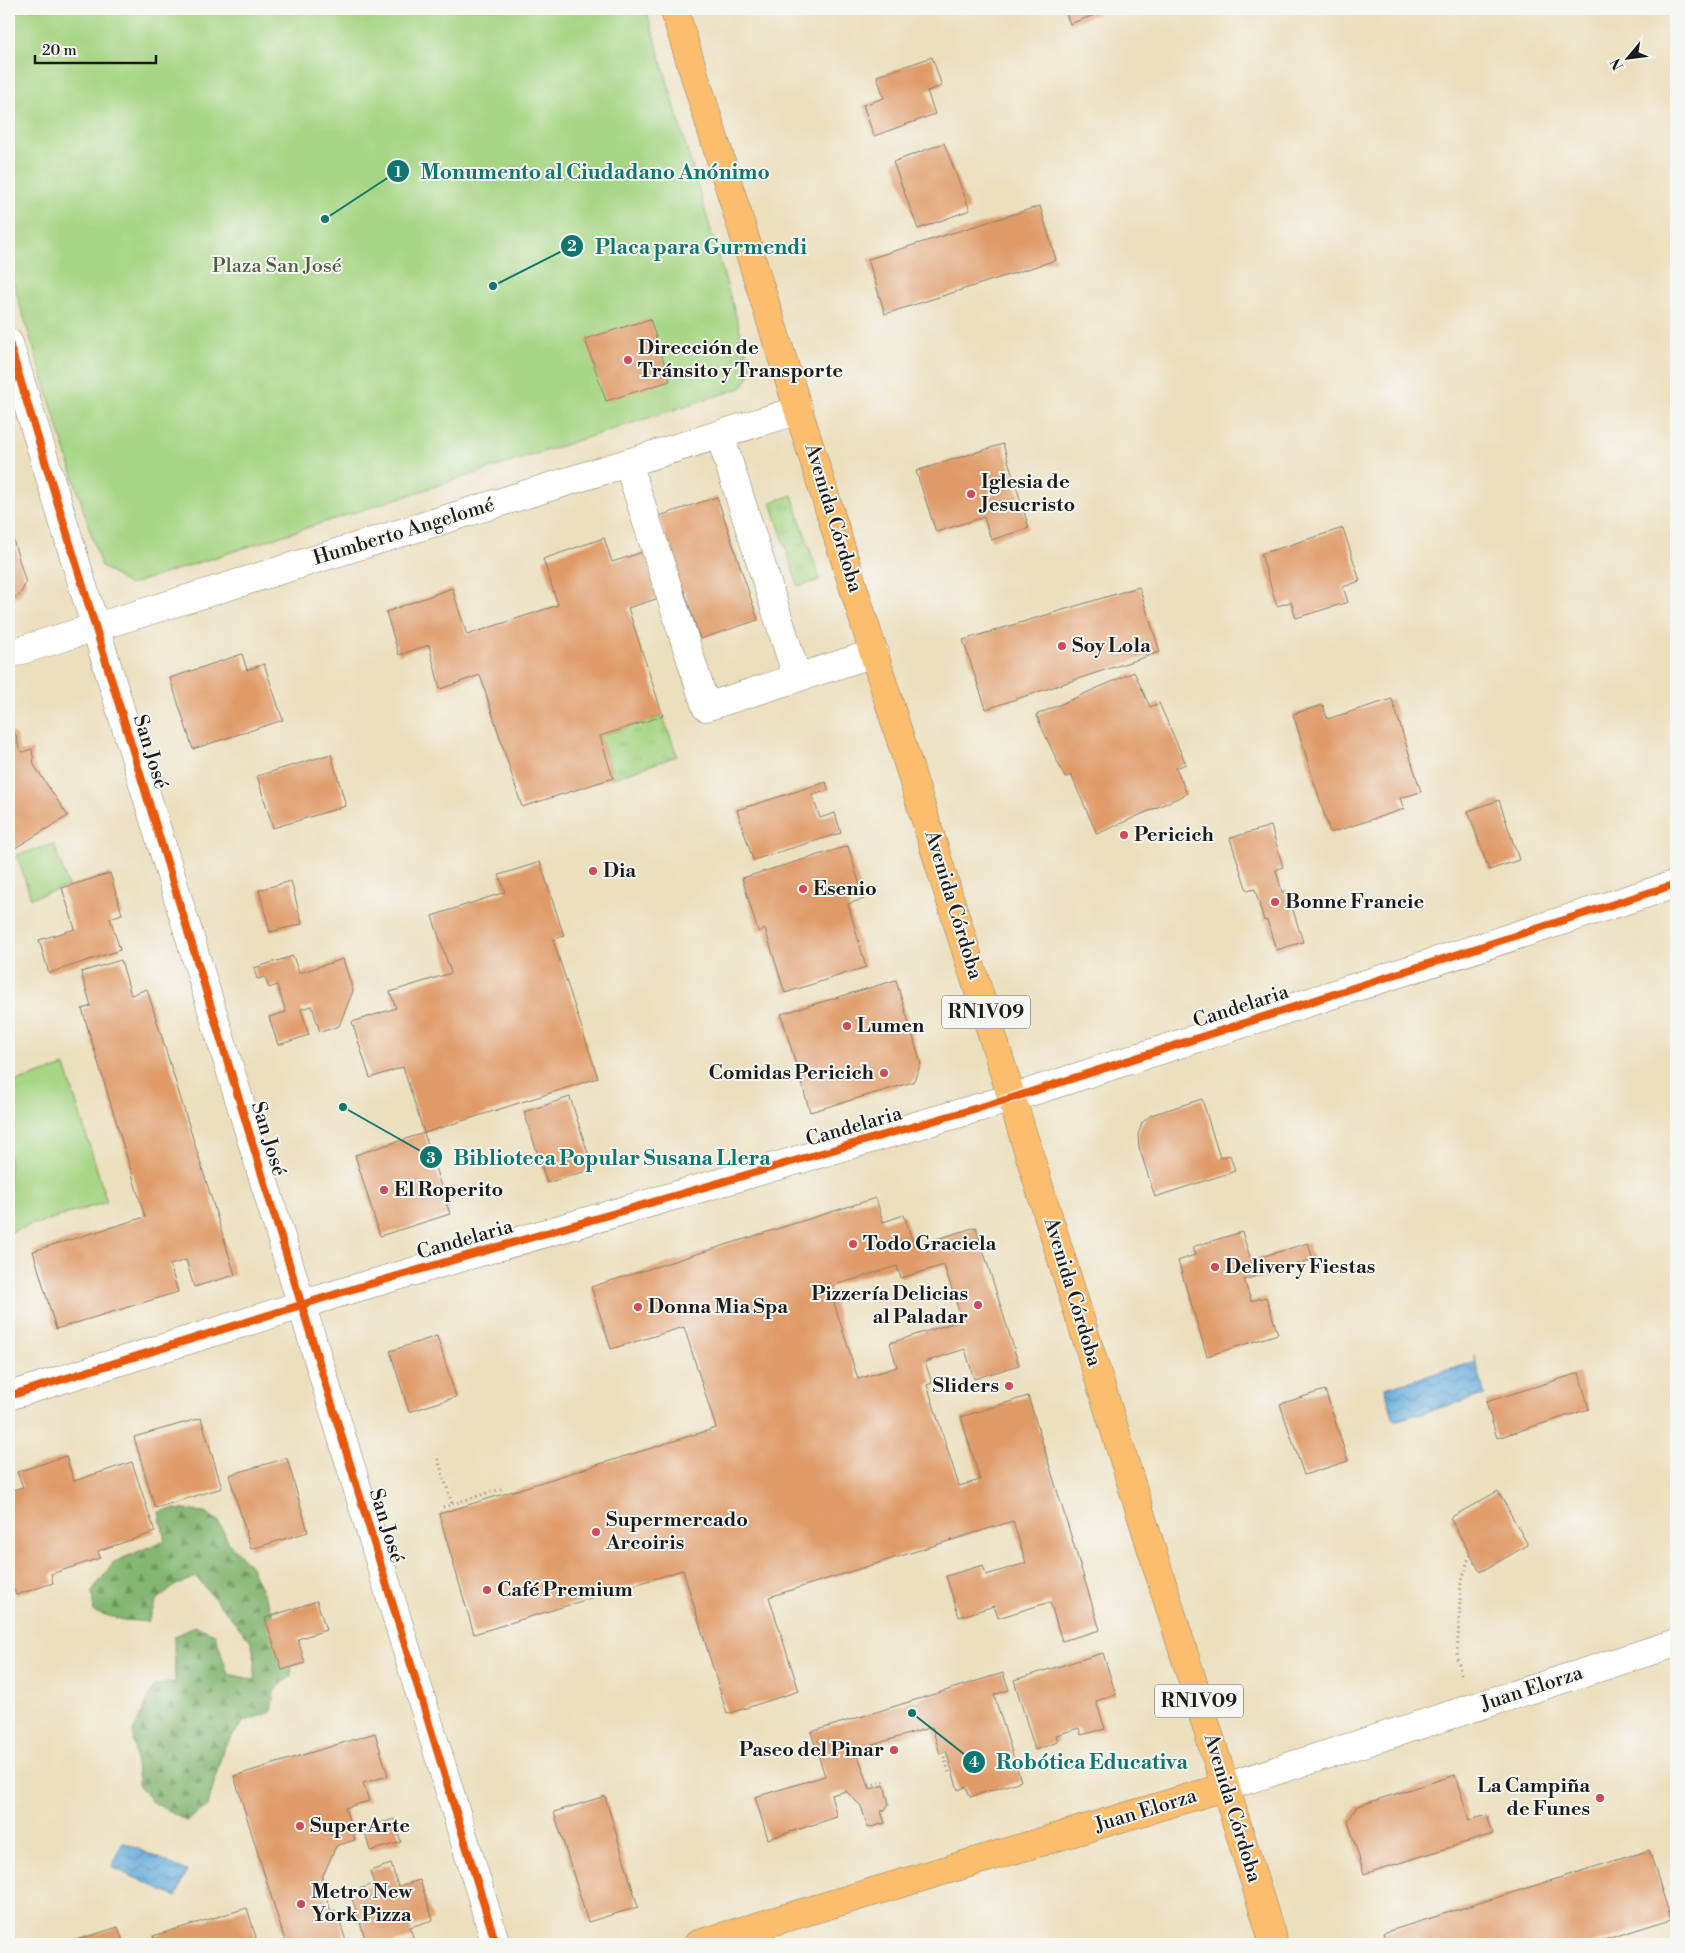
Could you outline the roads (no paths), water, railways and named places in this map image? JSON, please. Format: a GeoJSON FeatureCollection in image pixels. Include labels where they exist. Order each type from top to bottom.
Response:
{"type":"FeatureCollection","features":[{"type":"Feature","properties":{"kind":"main road","name":"Avenida Córdoba"},"geometry":{"type":"LineString","coordinates":[[674,9],[800,410],[1274,1944]]}},
{"type":"Feature","properties":{"kind":"main road","name":"Juan Elorza"},"geometry":{"type":"LineString","coordinates":[[698,1944],[1225,1787]]}},
{"type":"Feature","properties":{"kind":"street","name":"San José"},"geometry":{"type":"LineString","coordinates":[[9,343],[496,1944]]}},
{"type":"Feature","properties":{"kind":"street","name":"Humberto Angelomé"},"geometry":{"type":"LineString","coordinates":[[9,654],[800,410]]}},
{"type":"Feature","properties":{"kind":"street"},"geometry":{"type":"LineString","coordinates":[[720,435],[797,677]]}},
{"type":"Feature","properties":{"kind":"street"},"geometry":{"type":"LineString","coordinates":[[628,464],[706,707],[875,653]]}},
{"type":"Feature","properties":{"kind":"street","name":"Candelaria"},"geometry":{"type":"LineString","coordinates":[[9,1396],[302,1305],[1012,1098],[1676,884]]}},
{"type":"Feature","properties":{"kind":"street","name":"Juan Elorza"},"geometry":{"type":"LineString","coordinates":[[1225,1787],[1676,1643]]}},
{"type":"Feature","properties":{"kind":"water"},"geometry":{"type":"Polygon","coordinates":[[[1474,1355],[1485,1395],[1394,1421],[1385,1388],[1475,1362],[1474,1355]]]}},
{"type":"Feature","properties":{"kind":"water"},"geometry":{"type":"Polygon","coordinates":[[[123,1842],[187,1871],[176,1897],[112,1867],[123,1842]]]}},
{"type":"Feature","properties":{"kind":"place","name":"Monumento al Ciudadano Anónimo"},"geometry":{"type":"Point","coordinates":[325,219]}},
{"type":"Feature","properties":{"kind":"place","name":"Placa para Gurmendi"},"geometry":{"type":"Point","coordinates":[493,286]}},
{"type":"Feature","properties":{"kind":"place","name":"Dirección de Tránsito y Transporte"},"geometry":{"type":"Point","coordinates":[628,360]}},
{"type":"Feature","properties":{"kind":"place","name":"Iglesia de Jesucristo"},"geometry":{"type":"Point","coordinates":[971,494]}},
{"type":"Feature","properties":{"kind":"place","name":"Soy Lola"},"geometry":{"type":"Point","coordinates":[1062,646]}},
{"type":"Feature","properties":{"kind":"place","name":"Pericich"},"geometry":{"type":"Point","coordinates":[1124,835]}},
{"type":"Feature","properties":{"kind":"place","name":"Dia"},"geometry":{"type":"Point","coordinates":[593,871]}},
{"type":"Feature","properties":{"kind":"place","name":"Esenio"},"geometry":{"type":"Point","coordinates":[803,889]}},
{"type":"Feature","properties":{"kind":"place","name":"Bonne Francie"},"geometry":{"type":"Point","coordinates":[1275,902]}},
{"type":"Feature","properties":{"kind":"place","name":"Lumen"},"geometry":{"type":"Point","coordinates":[847,1026]}},
{"type":"Feature","properties":{"kind":"place","name":"Comidas Pericich"},"geometry":{"type":"Point","coordinates":[884,1073]}},
{"type":"Feature","properties":{"kind":"place","name":"Biblioteca Popular Susana Llera"},"geometry":{"type":"Point","coordinates":[343,1107]}},
{"type":"Feature","properties":{"kind":"place","name":"El Roperito"},"geometry":{"type":"Point","coordinates":[384,1190]}},
{"type":"Feature","properties":{"kind":"place","name":"Todo Graciela"},"geometry":{"type":"Point","coordinates":[853,1244]}},
{"type":"Feature","properties":{"kind":"place","name":"Delivery Fiestas"},"geometry":{"type":"Point","coordinates":[1215,1267]}},
{"type":"Feature","properties":{"kind":"place","name":"Pizzería Delicias al Paladar"},"geometry":{"type":"Point","coordinates":[978,1305]}},
{"type":"Feature","properties":{"kind":"place","name":"Donna Mia Spa"},"geometry":{"type":"Point","coordinates":[638,1307]}},
{"type":"Feature","properties":{"kind":"place","name":"Sliders"},"geometry":{"type":"Point","coordinates":[1009,1386]}},
{"type":"Feature","properties":{"kind":"place","name":"Supermercado Arcoiris"},"geometry":{"type":"Point","coordinates":[596,1532]}},
{"type":"Feature","properties":{"kind":"place","name":"Café Premium"},"geometry":{"type":"Point","coordinates":[487,1590]}},
{"type":"Feature","properties":{"kind":"place","name":"Robótica Educativa"},"geometry":{"type":"Point","coordinates":[912,1713]}},
{"type":"Feature","properties":{"kind":"place","name":"Paseo del Pinar"},"geometry":{"type":"Point","coordinates":[894,1750]}},
{"type":"Feature","properties":{"kind":"place","name":"La Campiña de Funes"},"geometry":{"type":"Point","coordinates":[1600,1798]}},
{"type":"Feature","properties":{"kind":"place","name":"SuperArte"},"geometry":{"type":"Point","coordinates":[300,1826]}},
{"type":"Feature","properties":{"kind":"place","name":"Metro New York Pizza"},"geometry":{"type":"Point","coordinates":[301,1904]}},
{"type":"Feature","properties":{"kind":"park label","name":"Plaza San José"},"geometry":{"type":"Point","coordinates":[277,266]}}]}
